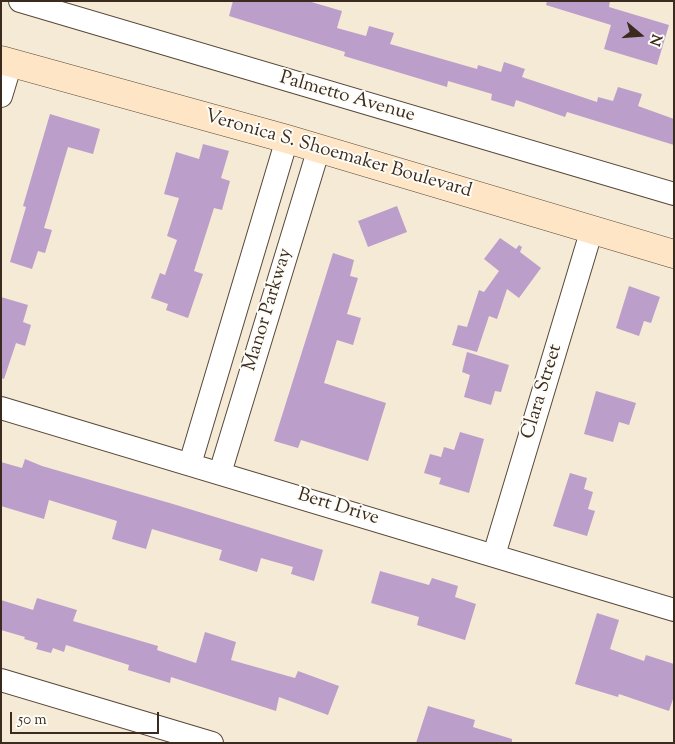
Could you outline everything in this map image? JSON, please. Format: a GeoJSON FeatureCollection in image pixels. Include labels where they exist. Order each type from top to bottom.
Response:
{"type":"FeatureCollection","features":[{"type":"Feature","properties":{"kind":"street","name":"Palmetto Avenue"},"geometry":{"type":"LineString","coordinates":[[20,1],[674,194]]}},
{"type":"Feature","properties":{"kind":"street"},"geometry":{"type":"LineString","coordinates":[[1,96],[6,62]]}},
{"type":"Feature","properties":{"kind":"street","name":"Veronica S. Shoemaker Boulevard"},"geometry":{"type":"LineString","coordinates":[[6,62],[319,148],[674,254]]}},
{"type":"Feature","properties":{"kind":"street","name":"Manor Parkway"},"geometry":{"type":"LineString","coordinates":[[190,464],[287,139]]}},
{"type":"Feature","properties":{"kind":"street","name":"Manor Parkway"},"geometry":{"type":"LineString","coordinates":[[220,473],[319,148]]}},
{"type":"Feature","properties":{"kind":"street","name":"Clara Street"},"geometry":{"type":"LineString","coordinates":[[494,555],[592,228]]}},
{"type":"Feature","properties":{"kind":"street","name":"Bert Drive"},"geometry":{"type":"LineString","coordinates":[[1,408],[674,610]]}},
{"type":"Feature","properties":{"kind":"street"},"geometry":{"type":"LineString","coordinates":[[1,680],[212,743]]}},
{"type":"Feature","properties":{"kind":"building"},"geometry":{"type":"Polygon","coordinates":[[[233,1],[308,1],[342,11],[337,28],[366,36],[369,26],[394,33],[390,44],[477,69],[478,65],[501,72],[504,62],[525,69],[522,77],[597,102],[598,97],[613,101],[618,87],[642,94],[638,106],[674,119],[674,145],[567,112],[565,117],[516,100],[514,107],[491,100],[492,94],[448,81],[447,87],[344,56],[345,52],[229,16],[233,1]]]}},
{"type":"Feature","properties":{"kind":"building"},"geometry":{"type":"Polygon","coordinates":[[[547,1],[610,1],[609,7],[669,25],[657,65],[604,49],[611,25],[546,5],[547,1]]]}},
{"type":"Feature","properties":{"kind":"building"},"geometry":{"type":"Polygon","coordinates":[[[50,114],[100,129],[93,154],[68,147],[44,228],[52,230],[45,253],[38,251],[32,269],[10,262],[26,207],[23,206],[50,114]]]}},
{"type":"Feature","properties":{"kind":"building"},"geometry":{"type":"Polygon","coordinates":[[[203,144],[229,151],[221,178],[230,181],[222,210],[214,208],[194,271],[203,274],[188,318],[166,310],[168,304],[151,298],[160,273],[165,275],[177,240],[167,236],[179,198],[164,194],[176,152],[199,159],[203,144]]]}},
{"type":"Feature","properties":{"kind":"building"},"geometry":{"type":"Polygon","coordinates":[[[397,206],[407,232],[368,247],[358,221],[397,206]]]}},
{"type":"Feature","properties":{"kind":"building"},"geometry":{"type":"Polygon","coordinates":[[[500,238],[516,249],[519,245],[522,247],[520,252],[541,268],[519,298],[507,289],[497,319],[489,316],[477,352],[452,345],[458,325],[467,327],[479,290],[484,292],[499,271],[484,259],[500,238]]]}},
{"type":"Feature","properties":{"kind":"building"},"geometry":{"type":"Polygon","coordinates":[[[333,253],[354,260],[350,276],[358,278],[347,314],[361,318],[353,345],[337,340],[324,383],[386,403],[368,461],[301,440],[298,448],[274,441],[333,253]]]}},
{"type":"Feature","properties":{"kind":"building"},"geometry":{"type":"Polygon","coordinates":[[[629,286],[660,297],[651,323],[644,321],[639,336],[616,328],[629,286]]]}},
{"type":"Feature","properties":{"kind":"building"},"geometry":{"type":"Polygon","coordinates":[[[1,297],[28,305],[23,322],[31,325],[25,346],[16,343],[4,379],[1,378],[1,297]]]}},
{"type":"Feature","properties":{"kind":"building"},"geometry":{"type":"Polygon","coordinates":[[[467,352],[509,365],[501,392],[495,391],[491,405],[464,397],[470,375],[462,372],[467,352]]]}},
{"type":"Feature","properties":{"kind":"building"},"geometry":{"type":"Polygon","coordinates":[[[596,391],[636,403],[629,425],[619,422],[613,442],[584,434],[596,391]]]}},
{"type":"Feature","properties":{"kind":"building"},"geometry":{"type":"Polygon","coordinates":[[[460,432],[484,439],[469,493],[439,484],[441,478],[424,473],[430,454],[441,457],[444,447],[454,450],[460,432]]]}},
{"type":"Feature","properties":{"kind":"building"},"geometry":{"type":"Polygon","coordinates":[[[25,459],[42,466],[323,550],[314,581],[291,574],[293,567],[261,558],[257,572],[219,560],[222,550],[152,529],[146,549],[112,539],[117,521],[49,500],[44,519],[1,506],[1,462],[22,468],[25,459]]]}},
{"type":"Feature","properties":{"kind":"building"},"geometry":{"type":"Polygon","coordinates":[[[570,473],[587,478],[584,489],[593,492],[588,509],[595,511],[587,536],[553,526],[570,473]]]}},
{"type":"Feature","properties":{"kind":"building"},"geometry":{"type":"Polygon","coordinates":[[[380,571],[429,585],[432,578],[458,586],[455,597],[476,604],[465,640],[417,625],[419,617],[371,603],[380,571]]]}},
{"type":"Feature","properties":{"kind":"building"},"geometry":{"type":"Polygon","coordinates":[[[37,598],[77,610],[73,621],[158,646],[157,650],[196,663],[205,632],[236,642],[231,660],[295,678],[298,671],[339,686],[328,715],[279,697],[276,711],[171,677],[170,683],[128,670],[129,665],[66,645],[64,652],[53,648],[51,653],[36,649],[38,643],[1,630],[1,600],[33,610],[37,598]]]}},
{"type":"Feature","properties":{"kind":"building"},"geometry":{"type":"Polygon","coordinates":[[[597,613],[619,620],[610,649],[644,661],[646,655],[674,664],[674,696],[669,711],[619,694],[618,697],[575,684],[597,613]]]}},
{"type":"Feature","properties":{"kind":"building"},"geometry":{"type":"Polygon","coordinates":[[[428,706],[475,720],[473,727],[512,739],[512,743],[416,743],[428,706]]]}}]}
